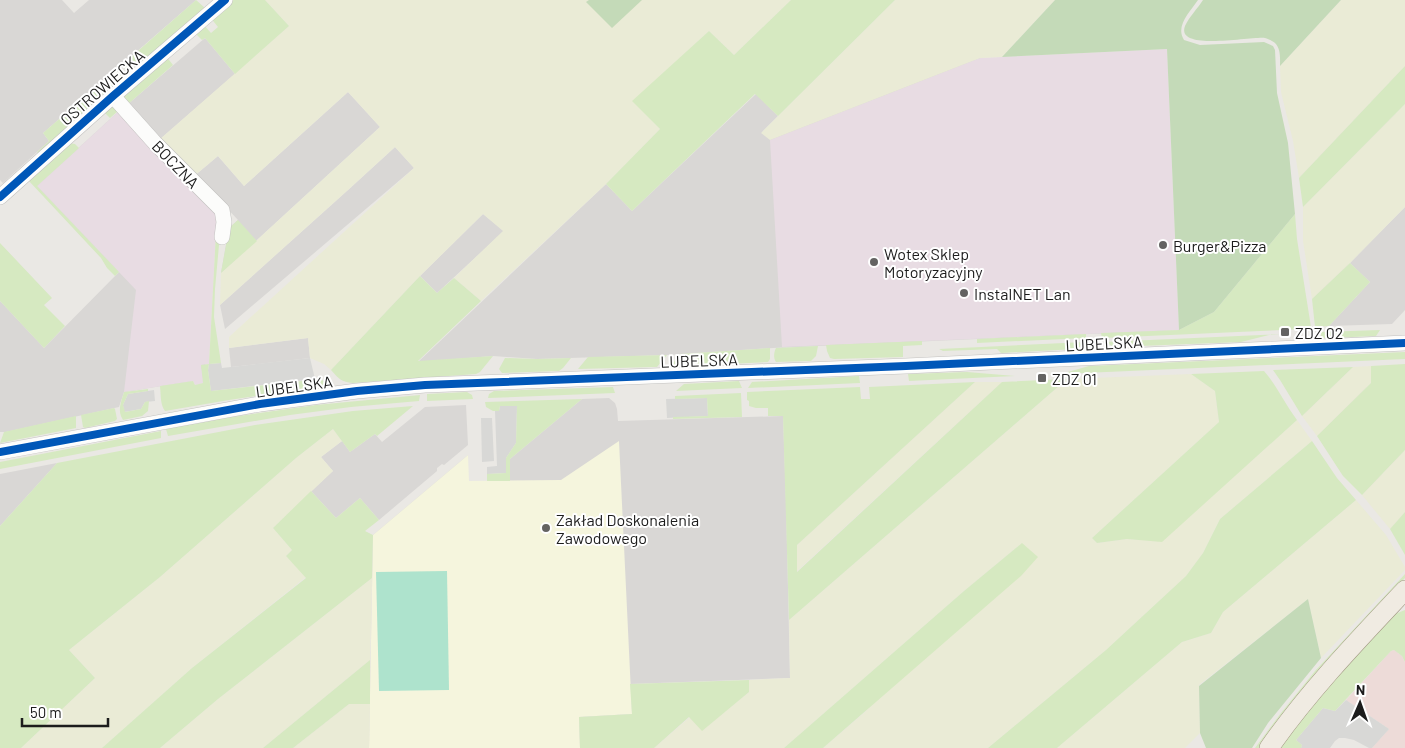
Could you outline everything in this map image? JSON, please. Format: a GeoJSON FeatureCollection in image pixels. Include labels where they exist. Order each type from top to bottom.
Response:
{"type":"FeatureCollection","features":[{"type":"Feature","properties":{"kind":"main road"},"geometry":{"type":"LineString","coordinates":[[1269,748],[1312,692],[1405,590]]}},
{"type":"Feature","properties":{"kind":"street","name":"OSTROWIECKA"},"geometry":{"type":"LineString","coordinates":[[2,191],[224,0]]}},
{"type":"Feature","properties":{"kind":"street","name":"BOCZNA"},"geometry":{"type":"LineString","coordinates":[[112,96],[155,143],[222,210],[224,222],[222,237]]}},
{"type":"Feature","properties":{"kind":"street","name":"LUBELSKA"},"geometry":{"type":"LineString","coordinates":[[0,452],[260,404],[358,391],[425,385],[906,366],[1405,343]]}},
{"type":"Feature","properties":{"kind":"shaded area"},"geometry":{"type":"Polygon","coordinates":[[[0,0],[62,0],[74,13],[89,0],[196,0],[43,133],[49,141],[3,183],[0,180],[0,0]]]}},
{"type":"Feature","properties":{"kind":"shaded area"},"geometry":{"type":"Polygon","coordinates":[[[265,0],[791,0],[734,55],[709,31],[633,101],[660,129],[606,184],[481,301],[454,278],[503,231],[483,214],[420,276],[331,370],[324,364],[310,358],[308,338],[229,348],[229,337],[414,168],[395,147],[220,305],[221,273],[380,127],[348,92],[244,186],[218,156],[193,177],[159,140],[289,26],[265,0]]]}},
{"type":"Feature","properties":{"kind":"shaded area"},"geometry":{"type":"Polygon","coordinates":[[[589,0],[642,0],[612,28],[586,2],[589,0]]]}},
{"type":"Feature","properties":{"kind":"shaded area"},"geometry":{"type":"Polygon","coordinates":[[[895,0],[1055,0],[1002,57],[980,58],[770,140],[761,133],[895,0]]]}},
{"type":"Feature","properties":{"kind":"shaded area"},"geometry":{"type":"Polygon","coordinates":[[[1055,0],[1198,0],[1182,24],[1181,30],[1184,40],[1200,45],[1264,42],[1273,46],[1275,50],[1277,93],[1288,143],[1295,214],[1214,312],[1179,330],[1167,49],[1002,57],[1055,0]]]}},
{"type":"Feature","properties":{"kind":"shaded area"},"geometry":{"type":"Polygon","coordinates":[[[1203,0],[1341,0],[1280,66],[1280,54],[1277,45],[1265,38],[1203,41],[1192,39],[1185,34],[1185,26],[1203,0]]]}},
{"type":"Feature","properties":{"kind":"shaded area"},"geometry":{"type":"Polygon","coordinates":[[[1341,0],[1405,0],[1405,66],[1299,178],[1293,141],[1281,92],[1280,66],[1341,0]]]}},
{"type":"Feature","properties":{"kind":"shaded area"},"geometry":{"type":"Polygon","coordinates":[[[205,38],[235,74],[159,140],[127,105],[205,38]]]}},
{"type":"Feature","properties":{"kind":"shaded area"},"geometry":{"type":"Polygon","coordinates":[[[1167,49],[1179,330],[782,347],[770,140],[980,58],[1167,49]]]}},
{"type":"Feature","properties":{"kind":"shaded area"},"geometry":{"type":"Polygon","coordinates":[[[980,58],[1179,330],[773,348],[667,355],[537,359],[493,356],[418,362],[606,184],[632,211],[756,94],[778,116],[762,132],[980,58]]]}},
{"type":"Feature","properties":{"kind":"shaded area"},"geometry":{"type":"Polygon","coordinates":[[[348,92],[380,127],[221,273],[229,228],[238,220],[193,177],[218,156],[244,186],[348,92]]]}},
{"type":"Feature","properties":{"kind":"shaded area"},"geometry":{"type":"Polygon","coordinates":[[[1405,104],[1405,207],[1312,299],[1303,241],[1303,207],[1405,104]]]}},
{"type":"Feature","properties":{"kind":"shaded area"},"geometry":{"type":"Polygon","coordinates":[[[119,111],[217,214],[204,383],[193,381],[124,392],[119,407],[0,432],[0,301],[44,348],[119,272],[37,186],[119,111]]]}},
{"type":"Feature","properties":{"kind":"shaded area"},"geometry":{"type":"Polygon","coordinates":[[[119,111],[217,214],[209,364],[201,365],[204,383],[195,385],[193,381],[124,392],[136,290],[37,186],[119,111]]]}},
{"type":"Feature","properties":{"kind":"shaded area"},"geometry":{"type":"Polygon","coordinates":[[[395,147],[414,168],[225,329],[220,305],[395,147]]]}},
{"type":"Feature","properties":{"kind":"shaded area"},"geometry":{"type":"Polygon","coordinates":[[[1405,207],[1405,310],[1392,324],[1329,326],[1370,282],[1350,263],[1405,207]]]}},
{"type":"Feature","properties":{"kind":"shaded area"},"geometry":{"type":"Polygon","coordinates":[[[483,214],[504,231],[437,293],[420,276],[483,214]]]}},
{"type":"Feature","properties":{"kind":"shaded area"},"geometry":{"type":"Polygon","coordinates":[[[308,338],[310,358],[231,367],[229,348],[308,338]]]}},
{"type":"Feature","properties":{"kind":"shaded area"},"geometry":{"type":"Polygon","coordinates":[[[310,358],[315,379],[211,391],[209,364],[221,363],[222,368],[310,358]]]}},
{"type":"Feature","properties":{"kind":"shaded area"},"geometry":{"type":"Polygon","coordinates":[[[1371,366],[1371,383],[1317,436],[1302,416],[1353,367],[1371,366]]]}},
{"type":"Feature","properties":{"kind":"shaded area"},"geometry":{"type":"Polygon","coordinates":[[[1191,374],[1215,391],[1219,422],[1092,538],[1097,543],[1127,539],[1162,541],[1297,420],[1312,441],[1220,519],[1203,553],[1186,576],[1106,650],[988,748],[823,748],[865,712],[1022,543],[784,748],[654,748],[690,717],[702,730],[749,692],[749,680],[790,678],[789,620],[1067,379],[1191,374]]]}},
{"type":"Feature","properties":{"kind":"shaded area"},"geometry":{"type":"Polygon","coordinates":[[[975,382],[1002,382],[796,572],[797,545],[975,382]]]}},
{"type":"Feature","properties":{"kind":"shaded area"},"geometry":{"type":"Polygon","coordinates":[[[154,390],[155,401],[145,402],[141,409],[124,412],[123,405],[128,394],[154,390]]]}},
{"type":"Feature","properties":{"kind":"shaded area"},"geometry":{"type":"Polygon","coordinates":[[[609,398],[615,403],[618,421],[783,416],[790,678],[630,684],[632,714],[579,717],[580,748],[369,748],[373,535],[468,455],[468,481],[509,481],[510,459],[582,399],[609,398]]]}},
{"type":"Feature","properties":{"kind":"shaded area"},"geometry":{"type":"Polygon","coordinates":[[[707,398],[708,416],[667,418],[666,399],[707,398]]]}},
{"type":"Feature","properties":{"kind":"shaded area"},"geometry":{"type":"Polygon","coordinates":[[[466,405],[468,445],[444,465],[442,464],[437,468],[437,471],[379,520],[360,498],[336,518],[311,491],[333,471],[321,457],[342,441],[350,452],[375,434],[382,442],[425,407],[466,405]]]}},
{"type":"Feature","properties":{"kind":"shaded area"},"geometry":{"type":"Polygon","coordinates":[[[500,406],[517,406],[516,443],[506,458],[506,473],[487,474],[487,467],[497,466],[495,411],[499,411],[500,406]]]}},
{"type":"Feature","properties":{"kind":"shaded area"},"geometry":{"type":"Polygon","coordinates":[[[481,418],[492,418],[494,461],[482,462],[481,418]]]}},
{"type":"Feature","properties":{"kind":"shaded area"},"geometry":{"type":"Polygon","coordinates":[[[333,429],[342,441],[321,457],[333,471],[273,528],[292,550],[286,556],[306,577],[192,668],[102,748],[21,748],[95,678],[69,650],[160,577],[296,458],[333,429]]]}},
{"type":"Feature","properties":{"kind":"shaded area"},"geometry":{"type":"Polygon","coordinates":[[[619,441],[632,714],[579,717],[580,748],[369,748],[373,535],[468,455],[469,481],[561,480],[619,441]]]}},
{"type":"Feature","properties":{"kind":"shaded area"},"geometry":{"type":"Polygon","coordinates":[[[1405,450],[1405,512],[1390,529],[1362,495],[1405,450]]]}},
{"type":"Feature","properties":{"kind":"shaded area"},"geometry":{"type":"Polygon","coordinates":[[[57,463],[0,526],[0,474],[57,463]]]}},
{"type":"Feature","properties":{"kind":"shaded area"},"geometry":{"type":"Polygon","coordinates":[[[1356,500],[1386,535],[1405,570],[1321,658],[1308,599],[1199,685],[1200,733],[1185,748],[1057,748],[1182,642],[1211,633],[1223,612],[1356,500]]]}},
{"type":"Feature","properties":{"kind":"shaded area"},"geometry":{"type":"Polygon","coordinates":[[[372,578],[370,660],[263,748],[160,748],[218,699],[372,578]]]}},
{"type":"Feature","properties":{"kind":"shaded area"},"geometry":{"type":"Polygon","coordinates":[[[1308,599],[1321,658],[1268,723],[1252,748],[1206,748],[1200,733],[1199,686],[1308,599]]]}},
{"type":"Feature","properties":{"kind":"shaded area"},"geometry":{"type":"Polygon","coordinates":[[[1394,650],[1402,656],[1405,662],[1405,748],[1372,748],[1389,729],[1346,700],[1394,650]]]}},
{"type":"Feature","properties":{"kind":"shaded area"},"geometry":{"type":"Polygon","coordinates":[[[1346,700],[1389,729],[1372,748],[1354,740],[1339,738],[1330,748],[1301,748],[1302,745],[1296,740],[1323,708],[1335,711],[1346,700]]]}},
{"type":"Feature","properties":{"kind":"shaded area"},"geometry":{"type":"Polygon","coordinates":[[[349,704],[370,704],[369,748],[293,748],[349,704]]]}},
{"type":"Feature","properties":{"kind":"green space"},"geometry":{"type":"Polygon","coordinates":[[[196,0],[205,8],[130,75],[122,65],[196,0]]]}},
{"type":"Feature","properties":{"kind":"green space"},"geometry":{"type":"Polygon","coordinates":[[[230,0],[265,0],[289,26],[235,74],[205,38],[202,40],[195,33],[203,24],[211,33],[218,27],[210,17],[230,0]]]}},
{"type":"Feature","properties":{"kind":"green space"},"geometry":{"type":"Polygon","coordinates":[[[791,0],[895,0],[778,116],[755,94],[632,211],[606,184],[660,129],[632,101],[709,31],[734,55],[791,0]]]}},
{"type":"Feature","properties":{"kind":"green space"},"geometry":{"type":"Polygon","coordinates":[[[165,55],[173,65],[127,105],[122,100],[123,91],[165,55]]]}},
{"type":"Feature","properties":{"kind":"green space"},"geometry":{"type":"Polygon","coordinates":[[[1405,66],[1405,104],[1303,207],[1299,178],[1405,66]]]}},
{"type":"Feature","properties":{"kind":"green space"},"geometry":{"type":"Polygon","coordinates":[[[116,70],[124,78],[40,156],[37,152],[49,141],[43,133],[116,70]]]}},
{"type":"Feature","properties":{"kind":"green space"},"geometry":{"type":"Polygon","coordinates":[[[114,106],[218,211],[221,223],[214,317],[221,363],[209,364],[217,214],[118,111],[110,118],[103,111],[114,106]]]}},
{"type":"Feature","properties":{"kind":"green space"},"geometry":{"type":"Polygon","coordinates":[[[69,143],[75,144],[79,148],[37,186],[119,272],[115,276],[101,258],[29,181],[69,143]]]}},
{"type":"Feature","properties":{"kind":"green space"},"geometry":{"type":"Polygon","coordinates":[[[1295,214],[1297,239],[1311,327],[1306,329],[1102,338],[1101,333],[1179,330],[1214,312],[1295,214]]]}},
{"type":"Feature","properties":{"kind":"green space"},"geometry":{"type":"Polygon","coordinates":[[[238,220],[257,241],[221,273],[229,228],[238,220]]]}},
{"type":"Feature","properties":{"kind":"green space"},"geometry":{"type":"Polygon","coordinates":[[[0,243],[52,298],[44,305],[65,326],[44,348],[0,301],[0,243]]]}},
{"type":"Feature","properties":{"kind":"green space"},"geometry":{"type":"Polygon","coordinates":[[[1350,263],[1370,282],[1329,326],[1315,327],[1312,299],[1350,263]]]}},
{"type":"Feature","properties":{"kind":"green space"},"geometry":{"type":"Polygon","coordinates":[[[420,276],[437,293],[454,278],[481,301],[418,361],[493,356],[480,372],[476,374],[353,383],[338,378],[331,370],[420,276]]]}},
{"type":"Feature","properties":{"kind":"green space"},"geometry":{"type":"Polygon","coordinates":[[[1380,330],[1376,336],[1321,338],[1321,332],[1380,330]]]}},
{"type":"Feature","properties":{"kind":"green space"},"geometry":{"type":"Polygon","coordinates":[[[1086,334],[1086,338],[977,343],[977,339],[1086,334]]]}},
{"type":"Feature","properties":{"kind":"green space"},"geometry":{"type":"Polygon","coordinates":[[[1281,334],[1241,342],[1114,347],[1105,342],[1281,334]]]}},
{"type":"Feature","properties":{"kind":"green space"},"geometry":{"type":"Polygon","coordinates":[[[922,341],[922,345],[903,346],[903,357],[834,359],[830,358],[826,345],[922,341]]]}},
{"type":"Feature","properties":{"kind":"green space"},"geometry":{"type":"Polygon","coordinates":[[[1085,342],[1077,349],[1001,353],[997,349],[943,351],[939,349],[1085,342]]]}},
{"type":"Feature","properties":{"kind":"green space"},"geometry":{"type":"Polygon","coordinates":[[[818,346],[816,356],[811,361],[776,362],[774,359],[776,348],[818,346]]]}},
{"type":"Feature","properties":{"kind":"green space"},"geometry":{"type":"Polygon","coordinates":[[[770,348],[770,359],[768,362],[670,367],[680,354],[770,348]]]}},
{"type":"Feature","properties":{"kind":"green space"},"geometry":{"type":"Polygon","coordinates":[[[1405,352],[1405,359],[1061,374],[1089,366],[1405,352]]]}},
{"type":"Feature","properties":{"kind":"green space"},"geometry":{"type":"Polygon","coordinates":[[[667,355],[657,367],[578,369],[588,357],[667,355]]]}},
{"type":"Feature","properties":{"kind":"green space"},"geometry":{"type":"Polygon","coordinates":[[[505,358],[571,358],[559,371],[502,373],[499,369],[505,358]]]}},
{"type":"Feature","properties":{"kind":"green space"},"geometry":{"type":"Polygon","coordinates":[[[209,364],[211,391],[320,379],[326,382],[323,386],[165,411],[161,403],[160,386],[193,381],[195,385],[203,383],[201,365],[209,364]]]}},
{"type":"Feature","properties":{"kind":"green space"},"geometry":{"type":"Polygon","coordinates":[[[1405,364],[1405,450],[1362,495],[1343,476],[1317,436],[1371,383],[1371,366],[1405,364]]]}},
{"type":"Feature","properties":{"kind":"green space"},"geometry":{"type":"Polygon","coordinates":[[[1353,367],[1302,416],[1273,370],[1353,367]]]}},
{"type":"Feature","properties":{"kind":"green space"},"geometry":{"type":"Polygon","coordinates":[[[1264,371],[1297,420],[1162,542],[1127,539],[1097,543],[1092,538],[1219,422],[1215,391],[1191,374],[1264,371]]]}},
{"type":"Feature","properties":{"kind":"green space"},"geometry":{"type":"Polygon","coordinates":[[[967,372],[1015,376],[909,381],[908,374],[967,372]]]}},
{"type":"Feature","properties":{"kind":"green space"},"geometry":{"type":"Polygon","coordinates":[[[859,376],[860,383],[748,388],[752,382],[859,376]]]}},
{"type":"Feature","properties":{"kind":"green space"},"geometry":{"type":"Polygon","coordinates":[[[1067,379],[789,620],[783,416],[768,416],[768,408],[749,406],[747,392],[860,387],[861,399],[870,399],[869,387],[975,382],[797,545],[797,572],[1002,382],[1067,379]]]}},
{"type":"Feature","properties":{"kind":"green space"},"geometry":{"type":"Polygon","coordinates":[[[739,381],[742,388],[676,391],[684,384],[739,381]]]}},
{"type":"Feature","properties":{"kind":"green space"},"geometry":{"type":"Polygon","coordinates":[[[613,387],[615,393],[488,398],[489,394],[494,391],[613,387]]]}},
{"type":"Feature","properties":{"kind":"green space"},"geometry":{"type":"Polygon","coordinates":[[[148,389],[148,391],[128,394],[123,405],[125,412],[141,409],[145,402],[149,401],[148,411],[142,416],[123,420],[120,410],[124,392],[148,389]]]}},
{"type":"Feature","properties":{"kind":"green space"},"geometry":{"type":"Polygon","coordinates":[[[467,392],[472,395],[473,399],[427,401],[427,394],[467,392]]]}},
{"type":"Feature","properties":{"kind":"green space"},"geometry":{"type":"Polygon","coordinates":[[[741,393],[742,417],[673,419],[673,417],[708,416],[707,398],[675,399],[675,396],[741,393]]]}},
{"type":"Feature","properties":{"kind":"green space"},"geometry":{"type":"Polygon","coordinates":[[[420,395],[419,401],[290,415],[168,436],[166,429],[316,405],[420,395]]]}},
{"type":"Feature","properties":{"kind":"green space"},"geometry":{"type":"Polygon","coordinates":[[[582,399],[510,459],[510,481],[487,481],[487,474],[506,473],[506,458],[516,443],[517,406],[500,406],[499,411],[493,411],[486,407],[485,402],[582,399]]]}},
{"type":"Feature","properties":{"kind":"green space"},"geometry":{"type":"Polygon","coordinates":[[[413,406],[377,436],[375,434],[350,452],[333,429],[296,458],[160,577],[69,650],[95,678],[21,748],[0,748],[0,526],[57,463],[255,425],[353,411],[413,406]]]}},
{"type":"Feature","properties":{"kind":"green space"},"geometry":{"type":"Polygon","coordinates":[[[114,408],[117,419],[115,421],[83,427],[81,415],[114,408]]]}},
{"type":"Feature","properties":{"kind":"green space"},"geometry":{"type":"Polygon","coordinates":[[[76,416],[76,428],[0,443],[4,432],[76,416]]]}},
{"type":"Feature","properties":{"kind":"green space"},"geometry":{"type":"Polygon","coordinates":[[[161,431],[161,438],[0,469],[0,462],[161,431]]]}},
{"type":"Feature","properties":{"kind":"green space"},"geometry":{"type":"Polygon","coordinates":[[[1312,441],[1337,478],[1356,500],[1223,612],[1211,633],[1182,642],[1057,748],[988,748],[1106,650],[1186,576],[1203,553],[1220,519],[1312,441]]]}},
{"type":"Feature","properties":{"kind":"green space"},"geometry":{"type":"Polygon","coordinates":[[[311,491],[336,518],[360,498],[379,520],[365,531],[373,535],[372,578],[218,699],[160,748],[102,748],[192,668],[306,578],[286,556],[292,550],[273,528],[311,491]]]}},
{"type":"Feature","properties":{"kind":"green space"},"geometry":{"type":"Polygon","coordinates":[[[1405,512],[1405,555],[1390,529],[1405,512]]]}},
{"type":"Feature","properties":{"kind":"green space"},"geometry":{"type":"Polygon","coordinates":[[[1022,543],[1038,557],[1021,576],[823,748],[784,748],[964,591],[1022,543]]]}},
{"type":"Feature","properties":{"kind":"green space"},"geometry":{"type":"Polygon","coordinates":[[[447,571],[449,690],[379,691],[376,572],[447,571]]]}},
{"type":"Feature","properties":{"kind":"green space"},"geometry":{"type":"Polygon","coordinates":[[[1405,574],[1405,578],[1350,636],[1290,705],[1259,748],[1255,748],[1315,671],[1405,574]]]}},
{"type":"Feature","properties":{"kind":"green space"},"geometry":{"type":"Polygon","coordinates":[[[1405,610],[1405,662],[1402,656],[1394,650],[1391,651],[1335,711],[1323,708],[1296,740],[1302,745],[1301,748],[1279,748],[1320,695],[1350,662],[1395,614],[1405,610]]]}},
{"type":"Feature","properties":{"kind":"green space"},"geometry":{"type":"Polygon","coordinates":[[[370,660],[370,704],[349,704],[293,748],[263,748],[370,660]]]}},
{"type":"Feature","properties":{"kind":"green space"},"geometry":{"type":"Polygon","coordinates":[[[749,680],[749,692],[702,731],[689,717],[654,748],[580,748],[579,717],[632,714],[630,684],[749,680]]]}},
{"type":"Feature","properties":{"kind":"cycle path"},"geometry":{"type":"LineString","coordinates":[[0,197],[113,96],[225,0]]}},
{"type":"Feature","properties":{"kind":"cycle path"},"geometry":{"type":"LineString","coordinates":[[0,452],[260,404],[357,391],[425,385],[906,366],[1405,343]]}},
{"type":"Feature","properties":{"kind":"place","name":"Burger&Pizza"},"geometry":{"type":"Point","coordinates":[1163,245]}},
{"type":"Feature","properties":{"kind":"place","name":"Wotex Sklep Motoryzacyjny"},"geometry":{"type":"Point","coordinates":[874,262]}},
{"type":"Feature","properties":{"kind":"place","name":"InstalNET Lan"},"geometry":{"type":"Point","coordinates":[964,293]}},
{"type":"Feature","properties":{"kind":"place","name":"ZDZ 02"},"geometry":{"type":"Point","coordinates":[1285,332]}},
{"type":"Feature","properties":{"kind":"place","name":"ZDZ 01"},"geometry":{"type":"Point","coordinates":[1042,378]}},
{"type":"Feature","properties":{"kind":"place","name":"Zakład Doskonalenia Zawodowego"},"geometry":{"type":"Point","coordinates":[546,528]}}]}
